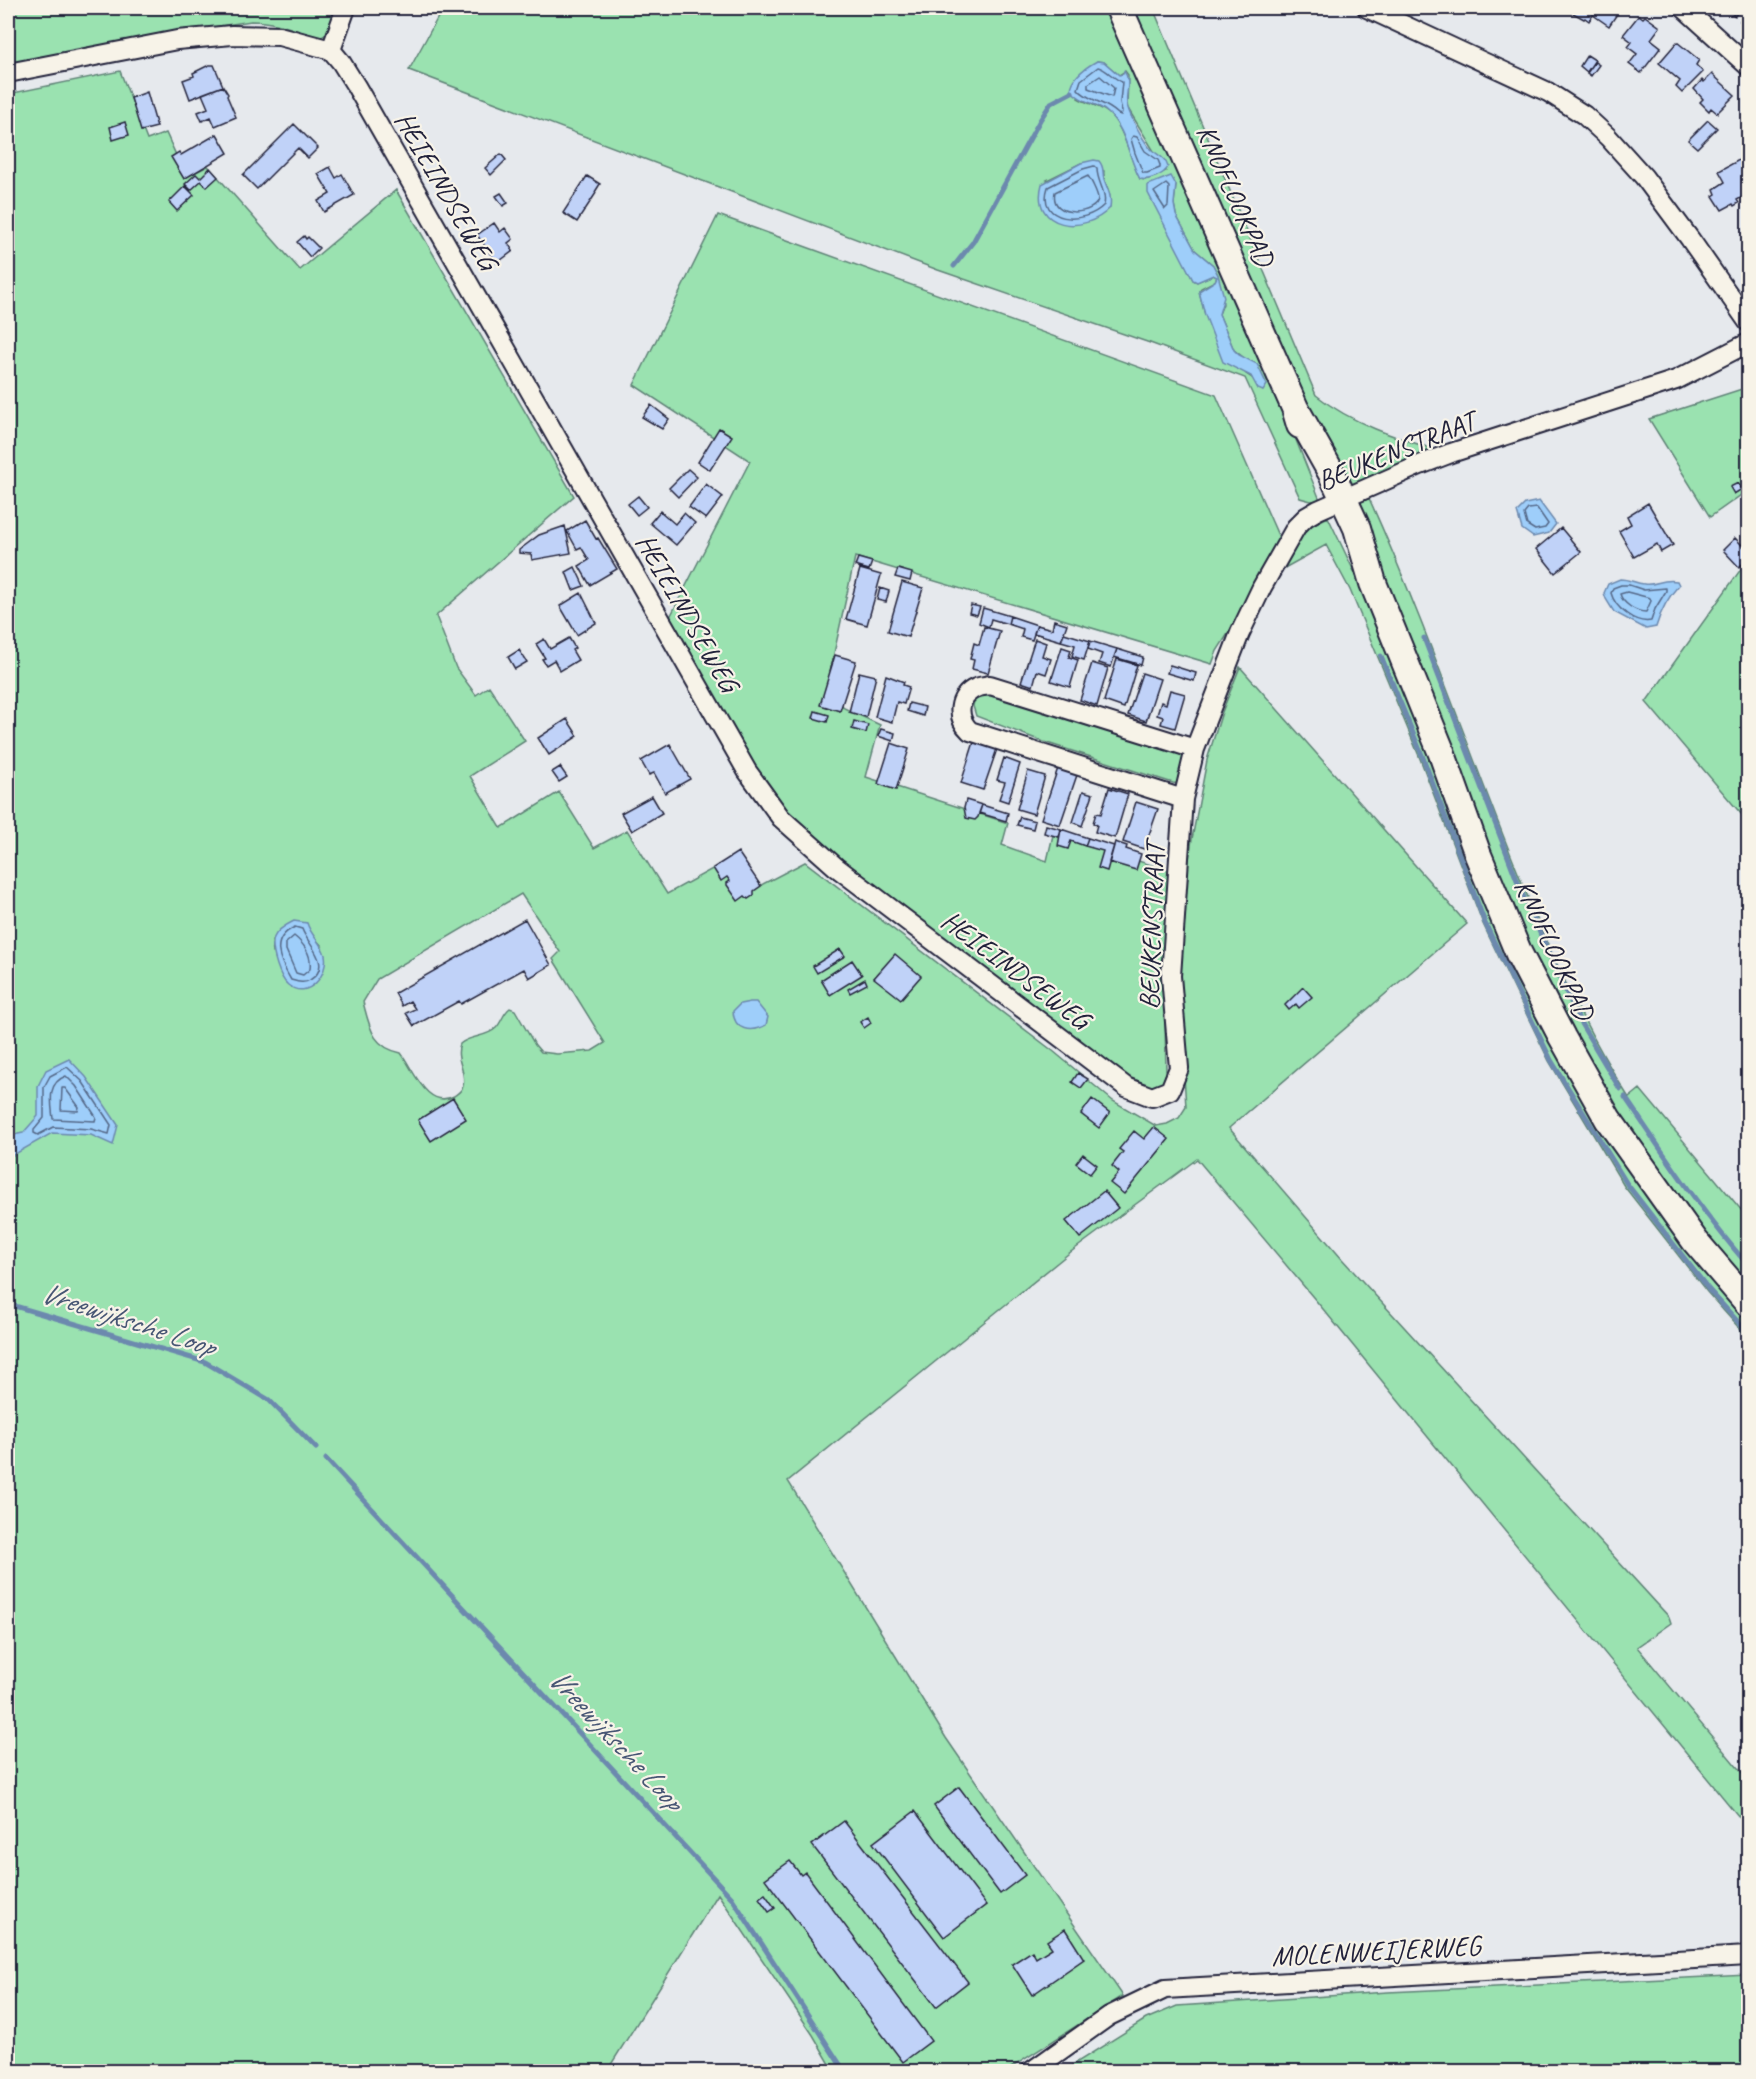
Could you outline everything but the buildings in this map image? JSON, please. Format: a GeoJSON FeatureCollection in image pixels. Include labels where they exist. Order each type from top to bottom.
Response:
{"type":"FeatureCollection","features":[{"type":"Feature","properties":{"kind":"main road","name":"KNOFLOOKPAD"},"geometry":{"type":"LineString","coordinates":[[1119,8],[1336,503],[1357,528],[1373,584],[1441,751],[1478,855],[1519,954],[1562,1038],[1615,1129],[1695,1241],[1749,1303]]}},
{"type":"Feature","properties":{"kind":"street"},"geometry":{"type":"LineString","coordinates":[[8,73],[177,40],[232,35],[279,36],[331,50],[346,8]]}},
{"type":"Feature","properties":{"kind":"street"},"geometry":{"type":"LineString","coordinates":[[1367,8],[1548,92],[1584,116],[1608,137],[1644,177],[1749,322]]}},
{"type":"Feature","properties":{"kind":"street"},"geometry":{"type":"LineString","coordinates":[[1684,8],[1749,66]]}},
{"type":"Feature","properties":{"kind":"street","name":"HEIEINDSEWEG"},"geometry":{"type":"LineString","coordinates":[[331,50],[356,86],[747,771],[781,818],[836,867],[1126,1087],[1152,1097],[1170,1090]]}},
{"type":"Feature","properties":{"kind":"street","name":"BEUKENSTRAAT"},"geometry":{"type":"LineString","coordinates":[[1170,1090],[1179,1068],[1171,976],[1183,799],[1196,749],[1240,633],[1262,587],[1296,527],[1306,516],[1420,465],[1676,380],[1749,343]]}},
{"type":"Feature","properties":{"kind":"street"},"geometry":{"type":"LineString","coordinates":[[1183,799],[970,731],[962,724],[959,712],[966,695],[975,688],[990,685],[1196,749]]}},
{"type":"Feature","properties":{"kind":"street","name":"MOLENWEIJERWEG"},"geometry":{"type":"LineString","coordinates":[[1029,2072],[1109,2016],[1166,1989],[1749,1956]]}},
{"type":"Feature","properties":{"kind":"green space"},"geometry":{"type":"Polygon","coordinates":[[[8,8],[339,8],[326,34],[320,38],[278,25],[251,21],[8,63],[8,8]]]}},
{"type":"Feature","properties":{"kind":"green space"},"geometry":{"type":"Polygon","coordinates":[[[443,8],[1108,8],[1274,385],[1320,500],[1311,501],[1300,498],[1245,378],[938,270],[409,70],[443,8]],[[1097,61],[1078,98],[1111,115],[1121,131],[1140,179],[1145,180],[1166,171],[1127,107],[1128,75],[1125,71],[1119,75],[1104,62],[1097,61]],[[1081,163],[1047,180],[1109,208],[1110,196],[1104,180],[1104,171],[1081,163]],[[1164,179],[1157,183],[1182,257],[1193,280],[1197,282],[1213,275],[1217,277],[1215,281],[1199,291],[1205,315],[1246,374],[1255,380],[1263,391],[1243,357],[1234,350],[1219,314],[1223,304],[1218,275],[1213,265],[1195,250],[1176,215],[1174,204],[1176,185],[1164,179]]]}},
{"type":"Feature","properties":{"kind":"green space"},"geometry":{"type":"Polygon","coordinates":[[[1129,8],[1153,8],[1316,395],[1360,422],[1440,451],[1346,491],[1129,8]]]}},
{"type":"Feature","properties":{"kind":"green space"},"geometry":{"type":"Polygon","coordinates":[[[120,71],[147,140],[166,133],[186,177],[208,166],[300,270],[396,190],[574,496],[436,616],[456,668],[476,695],[489,686],[525,741],[470,776],[501,828],[559,792],[594,848],[627,830],[667,894],[725,862],[740,896],[805,862],[1053,1051],[1113,1101],[1156,1126],[1179,1118],[1186,1107],[1180,1015],[1180,921],[1207,760],[1222,712],[1240,667],[1467,924],[1229,1128],[1342,1259],[1669,1617],[1671,1623],[1637,1647],[1748,1780],[1748,1828],[1328,1315],[1197,1159],[1068,1254],[788,1481],[946,1738],[1123,1996],[1006,2071],[834,2071],[813,2035],[718,1894],[607,2071],[8,2072],[8,94],[120,71]],[[521,894],[377,979],[363,1002],[370,1028],[378,1041],[391,1050],[401,1053],[422,1086],[436,1098],[445,1099],[454,1096],[462,1088],[464,1081],[458,1055],[460,1044],[492,1031],[510,1008],[515,1010],[541,1052],[557,1054],[592,1051],[605,1043],[553,959],[560,952],[521,894]],[[306,923],[272,941],[273,953],[322,946],[309,932],[306,923]]]}},
{"type":"Feature","properties":{"kind":"green space"},"geometry":{"type":"Polygon","coordinates":[[[718,215],[1216,395],[1280,540],[1243,610],[1217,651],[1212,664],[855,557],[831,667],[832,687],[844,708],[880,725],[866,777],[1008,823],[1002,845],[1047,861],[1053,835],[1171,871],[1164,972],[1166,1073],[1163,1082],[1155,1090],[1144,1090],[783,816],[668,621],[750,461],[634,385],[718,215]]]}},
{"type":"Feature","properties":{"kind":"green space"},"geometry":{"type":"Polygon","coordinates":[[[1748,387],[1748,490],[1710,517],[1649,419],[1748,387]]]}},
{"type":"Feature","properties":{"kind":"green space"},"geometry":{"type":"Polygon","coordinates":[[[1368,496],[1414,604],[1515,866],[1567,985],[1629,1098],[1640,1089],[1748,1218],[1748,1287],[1718,1252],[1641,1149],[1590,1069],[1544,977],[1496,871],[1351,504],[1368,496]]]}},
{"type":"Feature","properties":{"kind":"green space"},"geometry":{"type":"Polygon","coordinates":[[[1328,517],[1373,611],[1505,941],[1748,1315],[1748,1338],[1707,1292],[1624,1186],[1549,1061],[1483,924],[1419,756],[1350,590],[1326,545],[1279,571],[1306,528],[1328,517]]]}},
{"type":"Feature","properties":{"kind":"green space"},"geometry":{"type":"Polygon","coordinates":[[[1746,562],[1748,565],[1748,822],[1646,702],[1746,562]]]}},
{"type":"Feature","properties":{"kind":"green space"},"geometry":{"type":"Polygon","coordinates":[[[976,690],[1189,755],[1183,784],[1173,783],[1044,742],[976,716],[973,706],[976,690]]]}},
{"type":"Feature","properties":{"kind":"green space"},"geometry":{"type":"Polygon","coordinates":[[[1748,1975],[1748,2071],[1063,2071],[1146,2019],[1177,2006],[1388,1992],[1748,1975]]]}},
{"type":"Feature","properties":{"kind":"water"},"geometry":{"type":"Polygon","coordinates":[[[1097,61],[1104,62],[1119,75],[1124,71],[1127,76],[1127,103],[1132,117],[1149,147],[1167,163],[1168,167],[1160,175],[1140,179],[1123,135],[1114,119],[1103,109],[1079,98],[1071,90],[1077,76],[1097,61]]]}},
{"type":"Feature","properties":{"kind":"water"},"geometry":{"type":"Polygon","coordinates":[[[1099,161],[1102,166],[1110,196],[1110,208],[1099,217],[1074,225],[1051,219],[1044,211],[1040,199],[1042,184],[1081,163],[1099,161]]]}},
{"type":"Feature","properties":{"kind":"water"},"geometry":{"type":"Polygon","coordinates":[[[1171,176],[1176,185],[1174,204],[1176,215],[1195,250],[1213,265],[1218,275],[1224,297],[1219,314],[1234,350],[1257,364],[1267,385],[1263,391],[1258,389],[1251,376],[1223,362],[1205,315],[1199,291],[1215,281],[1217,277],[1213,275],[1197,282],[1193,280],[1148,193],[1148,185],[1171,176]]]}},
{"type":"Feature","properties":{"kind":"water"},"geometry":{"type":"Polygon","coordinates":[[[1539,501],[1556,524],[1549,533],[1533,537],[1522,529],[1517,512],[1525,504],[1539,501]]]}},
{"type":"Feature","properties":{"kind":"water"},"geometry":{"type":"Polygon","coordinates":[[[1620,579],[1648,584],[1667,580],[1677,581],[1679,585],[1665,604],[1656,627],[1646,629],[1614,612],[1604,593],[1608,584],[1620,579]]]}},
{"type":"Feature","properties":{"kind":"water"},"geometry":{"type":"Polygon","coordinates":[[[294,921],[307,923],[325,955],[324,970],[320,977],[310,988],[303,990],[295,989],[284,981],[273,949],[276,933],[294,921]]]}},
{"type":"Feature","properties":{"kind":"water"},"geometry":{"type":"Polygon","coordinates":[[[756,1002],[768,1017],[766,1025],[749,1029],[736,1023],[733,1011],[740,1004],[756,1002]]]}},
{"type":"Feature","properties":{"kind":"water"},"geometry":{"type":"Polygon","coordinates":[[[69,1059],[86,1077],[118,1125],[113,1145],[91,1135],[52,1133],[8,1158],[8,1136],[23,1133],[38,1116],[38,1086],[46,1070],[69,1059]]]}},
{"type":"Feature","properties":{"kind":"waterway"},"geometry":{"type":"LineString","coordinates":[[954,266],[973,242],[1051,103],[1072,92]]}},
{"type":"Feature","properties":{"kind":"waterway"},"geometry":{"type":"LineString","coordinates":[[1424,638],[1522,893],[1580,1022],[1620,1089]]}},
{"type":"Feature","properties":{"kind":"waterway"},"geometry":{"type":"LineString","coordinates":[[1381,656],[1422,755],[1485,923],[1551,1060],[1627,1184],[1709,1290],[1748,1333]]}},
{"type":"Feature","properties":{"kind":"waterway"},"geometry":{"type":"LineString","coordinates":[[1625,1097],[1699,1204],[1748,1265]]}},
{"type":"Feature","properties":{"kind":"waterway","name":"Vreewijksche Loop"},"geometry":{"type":"LineString","coordinates":[[8,1304],[205,1362],[269,1400],[316,1448]]}},
{"type":"Feature","properties":{"kind":"waterway","name":"Vreewijksche Loop"},"geometry":{"type":"LineString","coordinates":[[326,1459],[732,1898],[845,2072]]}}]}
